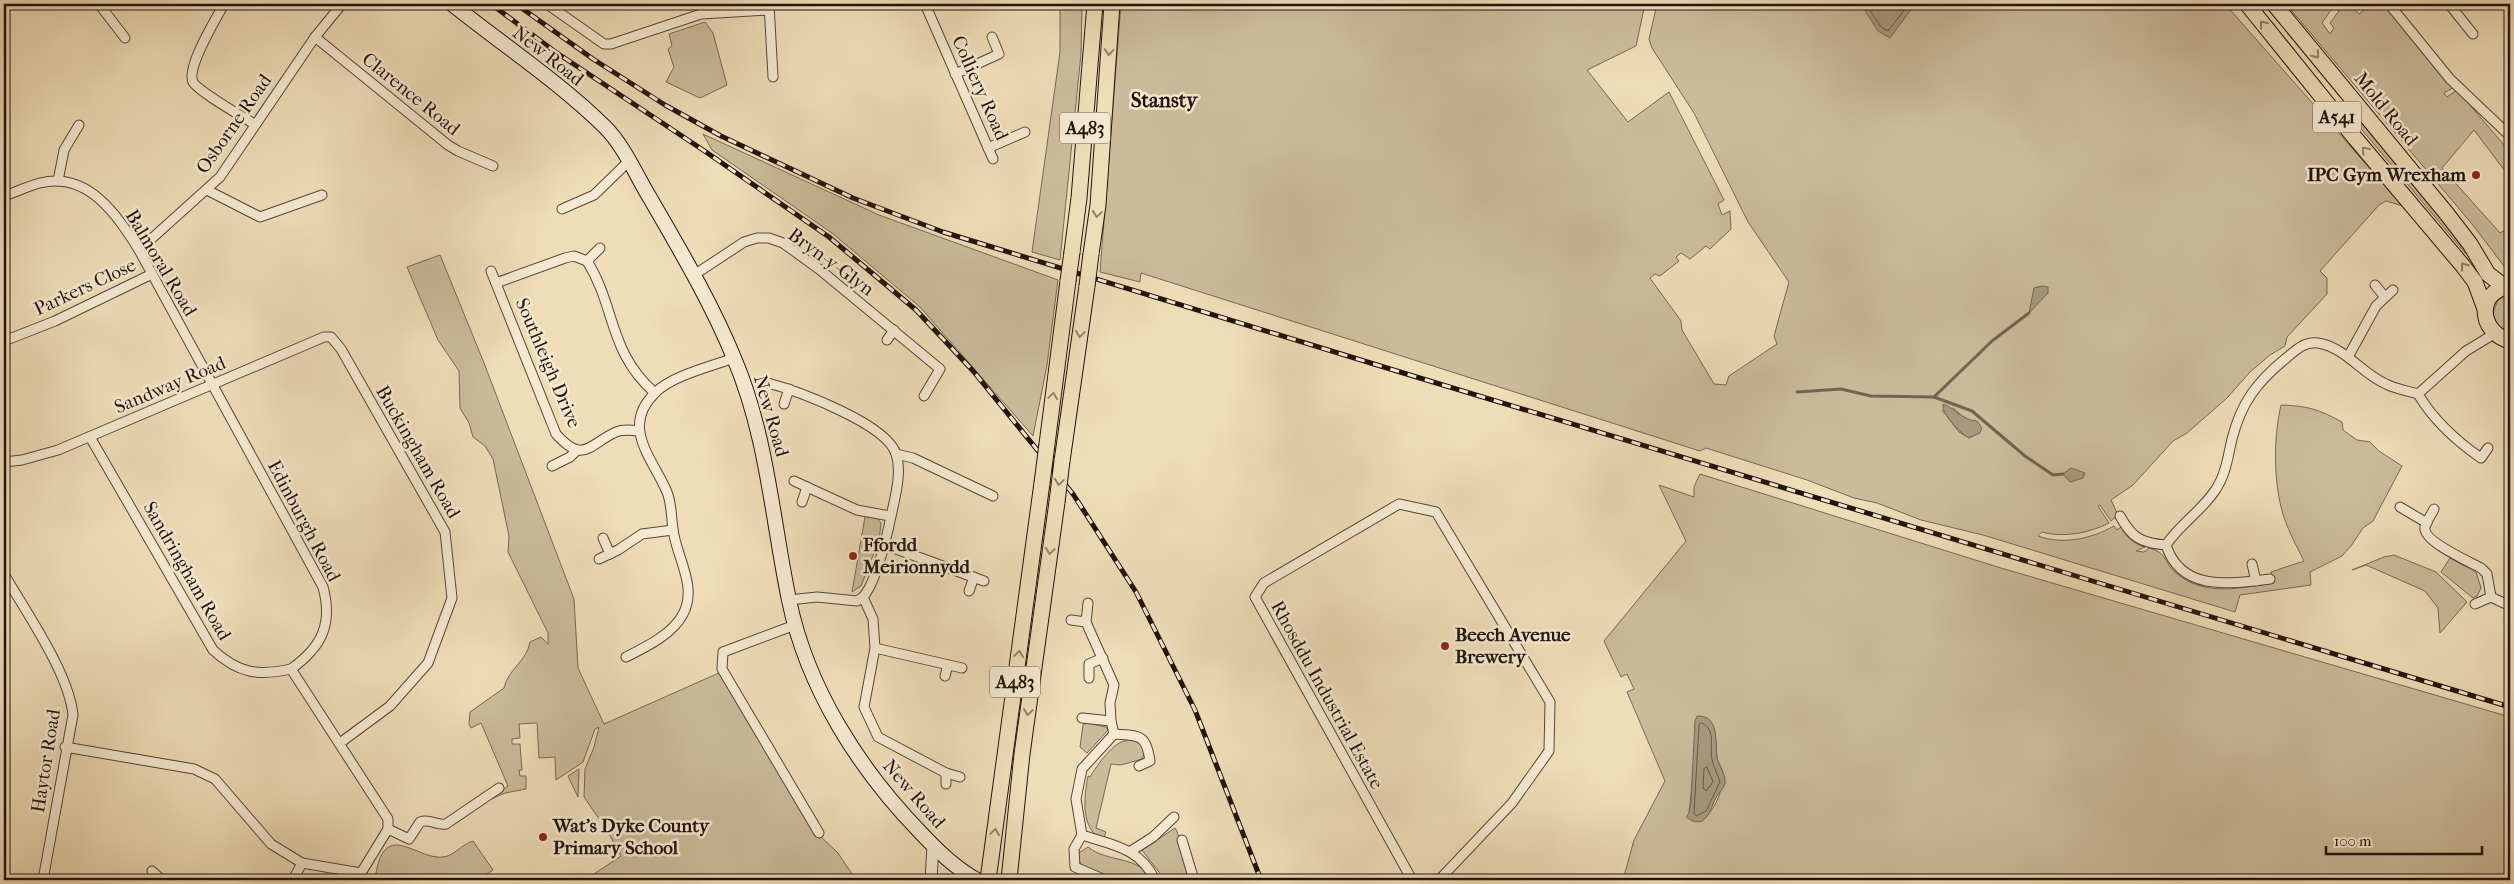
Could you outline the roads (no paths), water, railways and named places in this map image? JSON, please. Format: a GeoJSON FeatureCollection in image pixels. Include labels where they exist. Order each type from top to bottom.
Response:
{"type":"FeatureCollection","features":[{"type":"Feature","properties":{"kind":"main road","name":"New Road"},"geometry":{"type":"LineString","coordinates":[[452,4],[566,93],[606,128],[628,161],[694,275],[734,358],[756,418],[765,456],[789,600],[795,625],[823,695],[852,746],[891,802],[933,846],[975,879]]}},
{"type":"Feature","properties":{"kind":"main road","name":"A483"},"geometry":{"type":"LineString","coordinates":[[988,880],[1079,198],[1095,4]]}},
{"type":"Feature","properties":{"kind":"main road","name":"A483"},"geometry":{"type":"LineString","coordinates":[[1008,880],[1022,754],[1098,205],[1112,4]]}},
{"type":"Feature","properties":{"kind":"main road","name":"A541"},"geometry":{"type":"LineString","coordinates":[[2247,4],[2355,138],[2464,266],[2475,282],[2485,309]]}},
{"type":"Feature","properties":{"kind":"main road","name":"Mold Road"},"geometry":{"type":"LineString","coordinates":[[2274,4],[2447,214],[2470,244],[2488,274],[2508,286]]}},
{"type":"Feature","properties":{"kind":"main road"},"geometry":{"type":"LineString","coordinates":[[2508,286],[2492,295],[2485,309],[2488,326],[2494,334],[2510,341]]}},
{"type":"Feature","properties":{"kind":"street"},"geometry":{"type":"LineString","coordinates":[[98,4],[126,38]]}},
{"type":"Feature","properties":{"kind":"street"},"geometry":{"type":"LineString","coordinates":[[224,4],[195,61],[192,76],[198,88],[254,124]]}},
{"type":"Feature","properties":{"kind":"street","name":"Osborne Road"},"geometry":{"type":"LineString","coordinates":[[139,250],[220,177],[254,124],[315,37],[342,4]]}},
{"type":"Feature","properties":{"kind":"street"},"geometry":{"type":"LineString","coordinates":[[547,4],[604,44],[611,44],[701,14],[769,7],[773,77]]}},
{"type":"Feature","properties":{"kind":"street","name":"Colliery Road"},"geometry":{"type":"LineString","coordinates":[[925,4],[993,159]]}},
{"type":"Feature","properties":{"kind":"street"},"geometry":{"type":"LineString","coordinates":[[2389,4],[2450,79],[2510,136]]}},
{"type":"Feature","properties":{"kind":"street"},"geometry":{"type":"LineString","coordinates":[[2449,4],[2464,29],[2473,34]]}},
{"type":"Feature","properties":{"kind":"street","name":"Clarence Road"},"geometry":{"type":"LineString","coordinates":[[315,37],[448,144],[458,151],[493,166]]}},
{"type":"Feature","properties":{"kind":"street"},"geometry":{"type":"LineString","coordinates":[[955,74],[1000,54],[992,37]]}},
{"type":"Feature","properties":{"kind":"street"},"geometry":{"type":"LineString","coordinates":[[58,180],[64,150],[79,125]]}},
{"type":"Feature","properties":{"kind":"street"},"geometry":{"type":"LineString","coordinates":[[988,148],[1025,132]]}},
{"type":"Feature","properties":{"kind":"street"},"geometry":{"type":"LineString","coordinates":[[562,209],[594,195],[628,161]]}},
{"type":"Feature","properties":{"kind":"street","name":"Balmoral Road"},"geometry":{"type":"LineString","coordinates":[[4,196],[40,183],[58,180],[74,183],[87,189],[115,215],[139,250],[213,384]]}},
{"type":"Feature","properties":{"kind":"street"},"geometry":{"type":"LineString","coordinates":[[207,190],[260,217],[322,195]]}},
{"type":"Feature","properties":{"kind":"street","name":"Bryn-y-Glyn"},"geometry":{"type":"LineString","coordinates":[[694,275],[744,242],[756,238],[770,238],[794,250],[940,369],[924,396]]}},
{"type":"Feature","properties":{"kind":"street"},"geometry":{"type":"LineString","coordinates":[[600,248],[587,261],[623,354],[642,382],[655,393]]}},
{"type":"Feature","properties":{"kind":"street","name":"Southleigh Drive"},"geometry":{"type":"LineString","coordinates":[[496,283],[565,258],[574,256],[587,261]]}},
{"type":"Feature","properties":{"kind":"street","name":"Southleigh Drive"},"geometry":{"type":"LineString","coordinates":[[491,271],[556,434],[569,446],[577,450],[592,448],[617,432],[639,431]]}},
{"type":"Feature","properties":{"kind":"street","name":"Parkers Close"},"geometry":{"type":"LineString","coordinates":[[4,341],[55,321],[152,274]]}},
{"type":"Feature","properties":{"kind":"street"},"geometry":{"type":"LineString","coordinates":[[2375,285],[2385,297]]}},
{"type":"Feature","properties":{"kind":"street"},"geometry":{"type":"LineString","coordinates":[[2348,357],[2371,315],[2393,290]]}},
{"type":"Feature","properties":{"kind":"street"},"geometry":{"type":"LineString","coordinates":[[887,340],[894,330]]}},
{"type":"Feature","properties":{"kind":"street"},"geometry":{"type":"LineString","coordinates":[[2418,394],[2466,351],[2494,334]]}},
{"type":"Feature","properties":{"kind":"street","name":"Sandway Road"},"geometry":{"type":"LineString","coordinates":[[4,462],[40,455],[90,436],[324,337],[331,337],[341,349]]}},
{"type":"Feature","properties":{"kind":"street"},"geometry":{"type":"LineString","coordinates":[[2166,545],[2176,530],[2211,497],[2217,488],[2225,470],[2232,436],[2244,403],[2264,376],[2300,347],[2307,344],[2323,344],[2348,357],[2385,384],[2418,394],[2428,411],[2456,441],[2481,458],[2488,448]]}},
{"type":"Feature","properties":{"kind":"street","name":"Buckingham Road"},"geometry":{"type":"LineString","coordinates":[[340,742],[390,706],[428,663],[452,598],[445,532],[341,349]]}},
{"type":"Feature","properties":{"kind":"street"},"geometry":{"type":"LineString","coordinates":[[626,657],[665,634],[684,613],[687,596],[686,578],[673,530],[671,504],[659,475],[644,449],[639,431],[646,402],[664,385],[734,358]]}},
{"type":"Feature","properties":{"kind":"street"},"geometry":{"type":"LineString","coordinates":[[768,383],[812,397],[872,428],[890,443],[896,454],[897,480],[885,545],[870,590],[857,601],[818,597],[789,600]]}},
{"type":"Feature","properties":{"kind":"street","name":"Edinburgh Road"},"geometry":{"type":"LineString","coordinates":[[213,384],[318,576],[327,601],[327,622],[324,632],[311,652],[291,668]]}},
{"type":"Feature","properties":{"kind":"street"},"geometry":{"type":"LineString","coordinates":[[784,404],[789,389]]}},
{"type":"Feature","properties":{"kind":"street","name":"Sandringham Road"},"geometry":{"type":"LineString","coordinates":[[90,436],[213,650],[230,663],[250,672],[273,673],[291,668]]}},
{"type":"Feature","properties":{"kind":"street","name":"Southleigh Drive"},"geometry":{"type":"LineString","coordinates":[[552,466],[570,457],[577,450]]}},
{"type":"Feature","properties":{"kind":"street"},"geometry":{"type":"LineString","coordinates":[[896,454],[913,458],[993,496]]}},
{"type":"Feature","properties":{"kind":"street"},"geometry":{"type":"LineString","coordinates":[[794,481],[858,510],[890,516]]}},
{"type":"Feature","properties":{"kind":"street"},"geometry":{"type":"LineString","coordinates":[[802,502],[807,487]]}},
{"type":"Feature","properties":{"kind":"street","name":"Rhosddu Industrial Estate"},"geometry":{"type":"LineString","coordinates":[[1412,880],[1255,597],[1264,583],[1399,504],[1436,512],[1550,702],[1549,751],[1512,803],[1438,880]]}},
{"type":"Feature","properties":{"kind":"street"},"geometry":{"type":"LineString","coordinates":[[2400,507],[2413,510],[2427,523]]}},
{"type":"Feature","properties":{"kind":"street"},"geometry":{"type":"LineString","coordinates":[[2434,509],[2425,527],[2428,538],[2444,553],[2481,568],[2487,574],[2491,597]]}},
{"type":"Feature","properties":{"kind":"street"},"geometry":{"type":"LineString","coordinates":[[2120,516],[2128,531],[2141,541],[2166,545]]}},
{"type":"Feature","properties":{"kind":"street"},"geometry":{"type":"LineString","coordinates":[[599,559],[642,534],[673,530]]}},
{"type":"Feature","properties":{"kind":"street"},"geometry":{"type":"LineString","coordinates":[[603,538],[610,554]]}},
{"type":"Feature","properties":{"kind":"street"},"geometry":{"type":"LineString","coordinates":[[885,545],[984,581]]}},
{"type":"Feature","properties":{"kind":"street"},"geometry":{"type":"LineString","coordinates":[[2166,545],[2170,558],[2178,569],[2187,575],[2208,581],[2244,583],[2270,579]]}},
{"type":"Feature","properties":{"kind":"street"},"geometry":{"type":"LineString","coordinates":[[2252,564],[2256,581]]}},
{"type":"Feature","properties":{"kind":"street","name":"Haytor Road"},"geometry":{"type":"LineString","coordinates":[[4,574],[68,688],[73,715],[65,747],[43,880]]}},
{"type":"Feature","properties":{"kind":"street"},"geometry":{"type":"LineString","coordinates":[[969,591],[974,577]]}},
{"type":"Feature","properties":{"kind":"street"},"geometry":{"type":"LineString","coordinates":[[864,597],[873,619],[875,648],[864,707],[878,737],[946,773],[960,777]]}},
{"type":"Feature","properties":{"kind":"street"},"geometry":{"type":"LineString","coordinates":[[2475,604],[2491,597],[2510,606]]}},
{"type":"Feature","properties":{"kind":"street"},"geometry":{"type":"LineString","coordinates":[[1088,603],[1086,622],[1114,686],[1110,703],[1114,734]]}},
{"type":"Feature","properties":{"kind":"street"},"geometry":{"type":"LineString","coordinates":[[1071,620],[1086,622]]}},
{"type":"Feature","properties":{"kind":"street"},"geometry":{"type":"LineString","coordinates":[[795,625],[723,652],[722,669],[819,833]]}},
{"type":"Feature","properties":{"kind":"street"},"geometry":{"type":"LineString","coordinates":[[875,648],[962,668]]}},
{"type":"Feature","properties":{"kind":"street"},"geometry":{"type":"LineString","coordinates":[[1089,678],[1089,664],[1103,658]]}},
{"type":"Feature","properties":{"kind":"street"},"geometry":{"type":"LineString","coordinates":[[945,676],[948,665]]}},
{"type":"Feature","properties":{"kind":"street"},"geometry":{"type":"LineString","coordinates":[[65,747],[194,769],[208,775],[215,779],[271,844],[302,863],[361,877],[388,829],[388,819],[291,668]]}},
{"type":"Feature","properties":{"kind":"street"},"geometry":{"type":"LineString","coordinates":[[1082,718],[1111,721]]}},
{"type":"Feature","properties":{"kind":"street"},"geometry":{"type":"LineString","coordinates":[[1114,734],[1140,736],[1148,746],[1152,763],[1139,766]]}},
{"type":"Feature","properties":{"kind":"street"},"geometry":{"type":"LineString","coordinates":[[1106,880],[1071,869],[1074,849],[1082,835],[1076,799],[1082,769],[1114,734]]}},
{"type":"Feature","properties":{"kind":"street"},"geometry":{"type":"LineString","coordinates":[[946,773],[946,784]]}},
{"type":"Feature","properties":{"kind":"street"},"geometry":{"type":"LineString","coordinates":[[388,829],[410,839],[420,822],[425,820],[437,825],[446,824],[499,788]]}},
{"type":"Feature","properties":{"kind":"street"},"geometry":{"type":"LineString","coordinates":[[1131,851],[1153,837],[1174,817]]}},
{"type":"Feature","properties":{"kind":"street"},"geometry":{"type":"LineString","coordinates":[[1082,835],[1131,851],[1149,867],[1155,880]]}},
{"type":"Feature","properties":{"kind":"street"},"geometry":{"type":"LineString","coordinates":[[1182,840],[1194,880]]}},
{"type":"Feature","properties":{"kind":"street"},"geometry":{"type":"LineString","coordinates":[[931,880],[933,846]]}},
{"type":"Feature","properties":{"kind":"street"},"geometry":{"type":"LineString","coordinates":[[292,880],[302,863]]}},
{"type":"Feature","properties":{"kind":"street"},"geometry":{"type":"LineString","coordinates":[[152,871],[161,880]]}},
{"type":"Feature","properties":{"kind":"water"},"geometry":{"type":"Polygon","coordinates":[[[1861,4],[1915,4],[1890,38],[1878,31],[1861,4]]]}},
{"type":"Feature","properties":{"kind":"water"},"geometry":{"type":"Polygon","coordinates":[[[2048,287],[2048,293],[2029,313],[2034,288],[2048,287]]]}},
{"type":"Feature","properties":{"kind":"water"},"geometry":{"type":"Polygon","coordinates":[[[1943,404],[1967,419],[1977,421],[1982,428],[1980,433],[1969,438],[1965,436],[1948,418],[1943,404]]]}},
{"type":"Feature","properties":{"kind":"water"},"geometry":{"type":"Polygon","coordinates":[[[2071,468],[2085,473],[2083,478],[2070,482],[2063,474],[2071,468]]]}},
{"type":"Feature","properties":{"kind":"water"},"geometry":{"type":"Polygon","coordinates":[[[1697,716],[1710,720],[1713,725],[1718,760],[1725,779],[1724,787],[1706,817],[1698,822],[1686,817],[1689,813],[1691,802],[1695,721],[1697,716]]]}},
{"type":"Feature","properties":{"kind":"waterway"},"geometry":{"type":"LineString","coordinates":[[1934,397],[1992,341],[2029,313]]}},
{"type":"Feature","properties":{"kind":"waterway"},"geometry":{"type":"LineString","coordinates":[[1797,392],[1841,389],[1871,396],[1934,397],[1972,411],[2025,456],[2053,475],[2063,474]]}},
{"type":"Feature","properties":{"kind":"railway"},"geometry":{"type":"LineString","coordinates":[[491,4],[554,51],[829,237],[916,310],[974,372],[1073,494],[1136,592],[1195,710],[1261,880]]}},
{"type":"Feature","properties":{"kind":"railway"},"geometry":{"type":"LineString","coordinates":[[516,4],[593,59],[665,105],[721,136],[853,198],[943,232],[2510,707]]}},
{"type":"Feature","properties":{"kind":"place","name":"IPC Gym Wrexham"},"geometry":{"type":"Point","coordinates":[2476,175]}},
{"type":"Feature","properties":{"kind":"place","name":"Ffordd Meirionnydd"},"geometry":{"type":"Point","coordinates":[853,556]}},
{"type":"Feature","properties":{"kind":"place","name":"Beech Avenue Brewery"},"geometry":{"type":"Point","coordinates":[1445,646]}},
{"type":"Feature","properties":{"kind":"place","name":"Wat's Dyke County Primary School"},"geometry":{"type":"Point","coordinates":[543,837]}},
{"type":"Feature","properties":{"kind":"district","name":"Stansty"},"geometry":{"type":"Point","coordinates":[1164,100]}}]}
